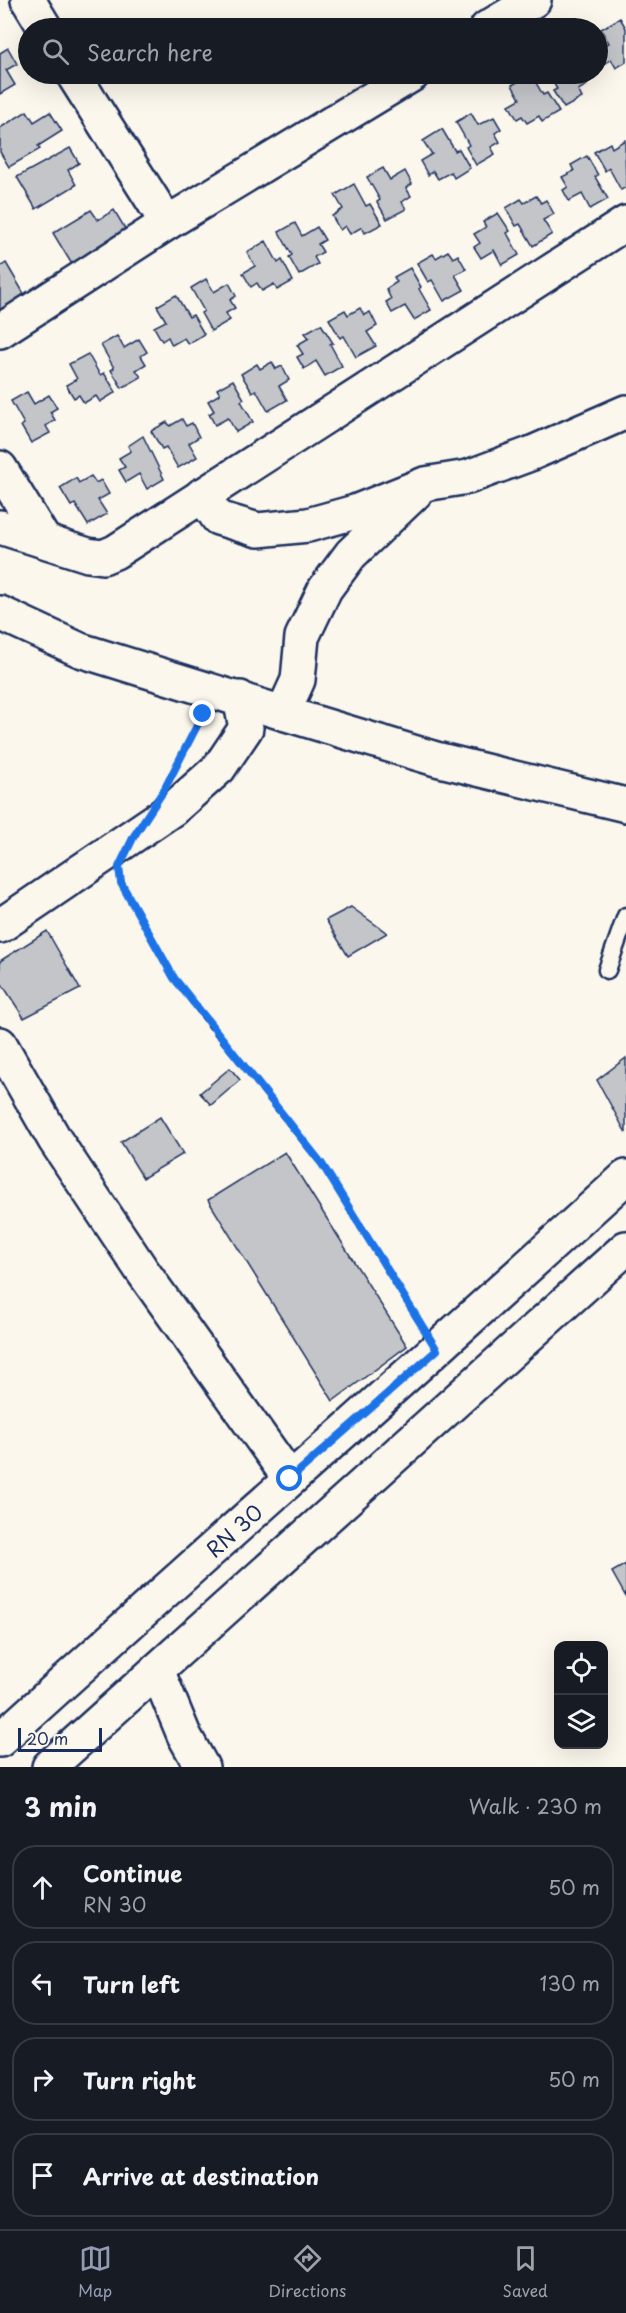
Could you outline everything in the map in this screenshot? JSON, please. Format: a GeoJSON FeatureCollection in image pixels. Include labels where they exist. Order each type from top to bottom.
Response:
{"type":"FeatureCollection","features":[{"type":"Feature","properties":{"kind":"street"},"geometry":{"type":"LineString","coordinates":[[28,0],[39,18]]}},
{"type":"Feature","properties":{"kind":"street"},"geometry":{"type":"LineString","coordinates":[[504,18],[534,0]]}},
{"type":"Feature","properties":{"kind":"street"},"geometry":{"type":"LineString","coordinates":[[80,84],[167,223]]}},
{"type":"Feature","properties":{"kind":"street"},"geometry":{"type":"LineString","coordinates":[[0,331],[167,223],[396,84]]}},
{"type":"Feature","properties":{"kind":"street"},"geometry":{"type":"LineString","coordinates":[[0,527],[88,555],[103,557],[115,552],[626,223]]}},
{"type":"Feature","properties":{"kind":"street"},"geometry":{"type":"LineString","coordinates":[[202,495],[218,518],[258,530],[317,522],[355,512],[425,484],[468,477],[541,449],[626,412]]}},
{"type":"Feature","properties":{"kind":"street"},"geometry":{"type":"LineString","coordinates":[[0,468],[44,540]]}},
{"type":"Feature","properties":{"kind":"street"},"geometry":{"type":"LineString","coordinates":[[283,713],[298,680],[302,637],[325,589],[351,554],[425,484]]}},
{"type":"Feature","properties":{"kind":"street"},"geometry":{"type":"LineString","coordinates":[[0,614],[80,650],[283,713],[436,759],[626,805]]}},
{"type":"Feature","properties":{"kind":"street"},"geometry":{"type":"LineString","coordinates":[[0,926],[174,808],[219,768],[246,728],[240,698]]}},
{"type":"Feature","properties":{"kind":"street"},"geometry":{"type":"LineString","coordinates":[[0,1044],[56,1140],[141,1269],[290,1479]]}},
{"type":"Feature","properties":{"kind":"street","name":"RN 30"},"geometry":{"type":"LineString","coordinates":[[0,1740],[437,1350],[626,1177]]}},
{"type":"Feature","properties":{"kind":"street"},"geometry":{"type":"LineString","coordinates":[[49,1767],[626,1248]]}},
{"type":"Feature","properties":{"kind":"street"},"geometry":{"type":"LineString","coordinates":[[158,1670],[184,1735],[202,1767]]}},
{"type":"Feature","properties":{"kind":"lane"},"geometry":{"type":"LineString","coordinates":[[607,970],[626,916]]}},
{"type":"Feature","properties":{"kind":"path"},"geometry":{"type":"LineString","coordinates":[[178,763],[203,714],[201,686]]}},
{"type":"Feature","properties":{"kind":"path"},"geometry":{"type":"LineString","coordinates":[[134,836],[119,867],[121,883],[174,978],[322,1164],[437,1350]]}},
{"type":"Feature","properties":{"kind":"building"},"geometry":{"type":"Polygon","coordinates":[[[620,18],[626,28],[626,62],[616,68],[611,59],[608,61],[608,25],[620,18]]]}},
{"type":"Feature","properties":{"kind":"building"},"geometry":{"type":"Polygon","coordinates":[[[8,48],[17,64],[6,70],[15,85],[0,94],[0,53],[8,48]]]}},
{"type":"Feature","properties":{"kind":"building"},"geometry":{"type":"Polygon","coordinates":[[[537,84],[543,95],[547,93],[559,112],[542,122],[539,116],[527,123],[522,116],[517,119],[509,105],[520,99],[512,85],[537,84]]]}},
{"type":"Feature","properties":{"kind":"building"},"geometry":{"type":"Polygon","coordinates":[[[554,84],[587,85],[578,90],[582,98],[564,108],[553,91],[557,89],[554,84]]]}},
{"type":"Feature","properties":{"kind":"building"},"geometry":{"type":"Polygon","coordinates":[[[27,111],[34,122],[50,112],[62,131],[38,146],[40,149],[9,167],[0,152],[0,128],[27,111]]]}},
{"type":"Feature","properties":{"kind":"building"},"geometry":{"type":"Polygon","coordinates":[[[471,113],[478,125],[494,117],[501,129],[495,133],[500,142],[491,147],[495,154],[476,165],[466,147],[469,145],[456,122],[471,113]]]}},
{"type":"Feature","properties":{"kind":"building"},"geometry":{"type":"Polygon","coordinates":[[[442,129],[455,151],[459,149],[470,168],[454,178],[451,172],[438,179],[433,171],[428,175],[420,161],[432,154],[423,141],[442,129]]]}},
{"type":"Feature","properties":{"kind":"building"},"geometry":{"type":"Polygon","coordinates":[[[625,140],[626,187],[621,190],[609,168],[605,171],[594,152],[610,143],[612,148],[625,140]]]}},
{"type":"Feature","properties":{"kind":"building"},"geometry":{"type":"Polygon","coordinates":[[[70,148],[79,163],[68,170],[76,185],[36,209],[17,177],[70,148]]]}},
{"type":"Feature","properties":{"kind":"building"},"geometry":{"type":"Polygon","coordinates":[[[587,156],[598,175],[595,177],[608,199],[590,209],[582,194],[569,201],[563,190],[568,187],[562,177],[574,171],[571,165],[587,156]]]}},
{"type":"Feature","properties":{"kind":"building"},"geometry":{"type":"Polygon","coordinates":[[[383,168],[390,180],[405,171],[412,184],[406,188],[411,196],[402,202],[406,209],[387,219],[377,202],[380,200],[367,177],[383,168]]]}},
{"type":"Feature","properties":{"kind":"building"},"geometry":{"type":"Polygon","coordinates":[[[354,184],[366,206],[370,204],[382,224],[365,233],[362,227],[350,234],[345,226],[340,230],[332,216],[343,209],[335,195],[354,184]]]}},
{"type":"Feature","properties":{"kind":"building"},"geometry":{"type":"Polygon","coordinates":[[[536,196],[541,203],[546,200],[554,214],[543,220],[552,234],[533,246],[520,224],[516,226],[506,208],[521,199],[524,203],[536,196]]]}},
{"type":"Feature","properties":{"kind":"building"},"geometry":{"type":"Polygon","coordinates":[[[91,210],[98,220],[114,210],[126,230],[73,266],[53,233],[91,210]]]}},
{"type":"Feature","properties":{"kind":"building"},"geometry":{"type":"Polygon","coordinates":[[[498,213],[510,231],[507,233],[519,255],[502,265],[494,250],[481,258],[474,247],[480,243],[474,234],[486,227],[483,222],[498,213]]]}},
{"type":"Feature","properties":{"kind":"building"},"geometry":{"type":"Polygon","coordinates":[[[295,223],[302,236],[317,227],[325,240],[318,244],[323,252],[314,257],[318,264],[299,275],[289,257],[292,255],[279,232],[295,223]]]}},
{"type":"Feature","properties":{"kind":"building"},"geometry":{"type":"Polygon","coordinates":[[[266,241],[278,263],[282,260],[293,281],[277,290],[274,284],[262,291],[257,283],[251,287],[243,273],[255,266],[247,252],[266,241]]]}},
{"type":"Feature","properties":{"kind":"building"},"geometry":{"type":"Polygon","coordinates":[[[448,251],[453,258],[458,255],[466,269],[455,275],[464,290],[444,301],[432,280],[428,282],[417,263],[433,254],[436,258],[448,251]]]}},
{"type":"Feature","properties":{"kind":"building"},"geometry":{"type":"Polygon","coordinates":[[[6,263],[26,297],[0,312],[0,267],[6,263]]]}},
{"type":"Feature","properties":{"kind":"building"},"geometry":{"type":"Polygon","coordinates":[[[410,268],[431,310],[414,320],[405,306],[392,313],[386,302],[391,299],[386,289],[397,282],[394,277],[410,268]]]}},
{"type":"Feature","properties":{"kind":"building"},"geometry":{"type":"Polygon","coordinates":[[[206,279],[214,292],[229,283],[236,296],[230,300],[235,308],[226,313],[230,320],[211,331],[201,313],[204,311],[191,288],[206,279]]]}},
{"type":"Feature","properties":{"kind":"building"},"geometry":{"type":"Polygon","coordinates":[[[176,295],[189,317],[193,315],[204,334],[188,344],[184,338],[172,345],[168,337],[162,341],[154,327],[166,321],[157,306],[176,295]]]}},
{"type":"Feature","properties":{"kind":"building"},"geometry":{"type":"Polygon","coordinates":[[[360,308],[364,315],[370,312],[377,326],[367,332],[376,346],[356,357],[344,336],[340,338],[329,319],[345,310],[348,315],[360,308]]]}},
{"type":"Feature","properties":{"kind":"building"},"geometry":{"type":"Polygon","coordinates":[[[321,324],[333,343],[330,344],[342,366],[325,376],[316,361],[304,369],[297,357],[303,354],[297,345],[309,338],[305,333],[321,324]]]}},
{"type":"Feature","properties":{"kind":"building"},"geometry":{"type":"Polygon","coordinates":[[[117,336],[124,348],[139,339],[147,352],[141,356],[146,364],[136,370],[141,377],[122,388],[111,370],[114,368],[101,345],[117,336]]]}},
{"type":"Feature","properties":{"kind":"building"},"geometry":{"type":"Polygon","coordinates":[[[88,354],[100,375],[104,373],[116,392],[100,402],[96,396],[84,403],[79,395],[74,398],[66,385],[77,379],[69,364],[88,354]]]}},
{"type":"Feature","properties":{"kind":"building"},"geometry":{"type":"Polygon","coordinates":[[[272,362],[276,369],[282,366],[289,380],[279,386],[287,400],[268,411],[256,390],[252,392],[241,374],[257,364],[260,369],[272,362]]]}},
{"type":"Feature","properties":{"kind":"building"},"geometry":{"type":"Polygon","coordinates":[[[233,380],[244,399],[241,401],[253,422],[236,432],[228,418],[215,425],[209,414],[214,411],[208,401],[220,394],[217,389],[233,380]]]}},
{"type":"Feature","properties":{"kind":"building"},"geometry":{"type":"Polygon","coordinates":[[[27,392],[34,404],[49,395],[57,408],[50,412],[55,420],[46,426],[50,433],[31,443],[21,426],[24,424],[11,401],[27,392]]]}},
{"type":"Feature","properties":{"kind":"building"},"geometry":{"type":"Polygon","coordinates":[[[182,419],[186,426],[192,423],[199,437],[189,443],[197,457],[178,468],[166,447],[162,449],[151,431],[167,422],[170,426],[182,419]]]}},
{"type":"Feature","properties":{"kind":"building"},"geometry":{"type":"Polygon","coordinates":[[[143,436],[164,479],[147,489],[139,474],[126,482],[119,470],[125,467],[119,458],[131,451],[128,446],[143,436]]]}},
{"type":"Feature","properties":{"kind":"building"},"geometry":{"type":"Polygon","coordinates":[[[91,476],[96,483],[101,480],[109,494],[98,500],[107,514],[88,525],[75,504],[71,506],[60,488],[76,478],[79,483],[91,476]]]}},
{"type":"Feature","properties":{"kind":"building"},"geometry":{"type":"Polygon","coordinates":[[[351,907],[387,933],[348,956],[326,920],[351,907]]]}},
{"type":"Feature","properties":{"kind":"building"},"geometry":{"type":"Polygon","coordinates":[[[47,931],[80,989],[24,1018],[0,981],[0,961],[47,931]]]}},
{"type":"Feature","properties":{"kind":"building"},"geometry":{"type":"Polygon","coordinates":[[[626,1058],[626,1133],[597,1080],[626,1058]]]}},
{"type":"Feature","properties":{"kind":"building"},"geometry":{"type":"Polygon","coordinates":[[[230,1068],[240,1080],[211,1105],[200,1093],[230,1068]]]}},
{"type":"Feature","properties":{"kind":"building"},"geometry":{"type":"Polygon","coordinates":[[[160,1117],[183,1154],[143,1178],[121,1142],[160,1117]]]}},
{"type":"Feature","properties":{"kind":"building"},"geometry":{"type":"Polygon","coordinates":[[[285,1152],[407,1346],[333,1401],[208,1200],[285,1152]]]}},
{"type":"Feature","properties":{"kind":"building"},"geometry":{"type":"Polygon","coordinates":[[[626,1564],[626,1597],[612,1572],[626,1564]]]}},
{"type":"Feature","properties":{"kind":"route"},"geometry":{"type":"LineString","coordinates":[[203,714],[164,790],[134,836],[119,867],[121,883],[174,978],[210,1027],[322,1164],[437,1350],[290,1479]]}}]}
